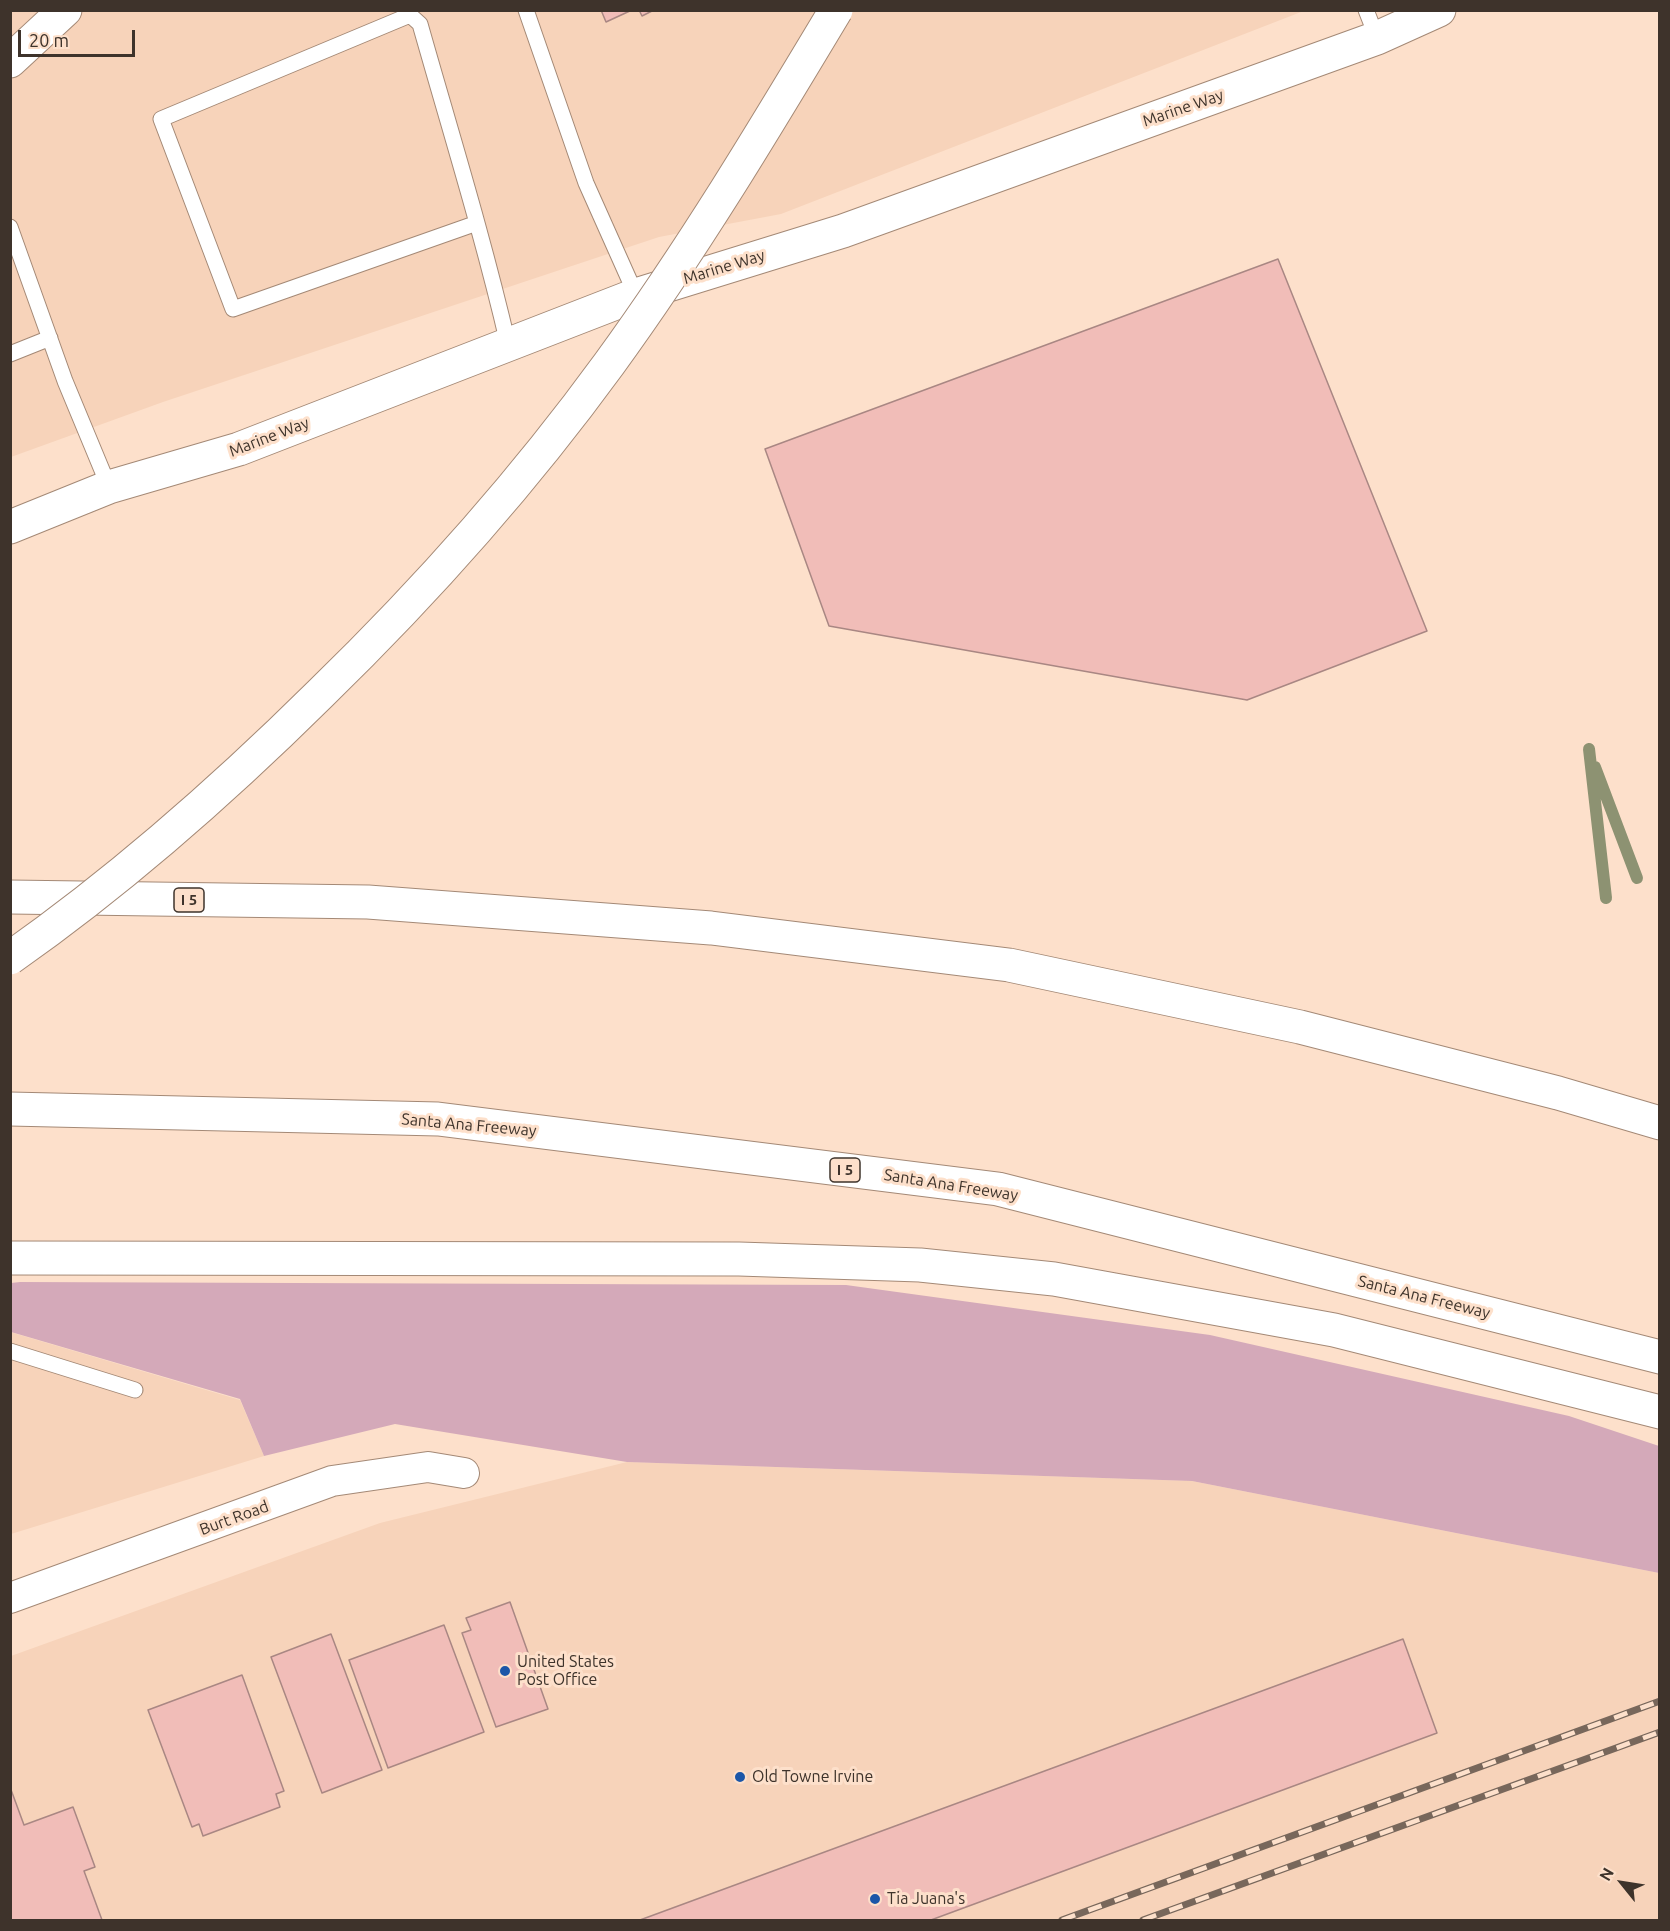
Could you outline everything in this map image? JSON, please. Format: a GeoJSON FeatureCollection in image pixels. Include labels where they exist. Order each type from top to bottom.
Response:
{"type":"FeatureCollection","features":[{"type":"Feature","properties":{"kind":"main road"},"geometry":{"type":"LineString","coordinates":[[10,61],[65,10]]}},
{"type":"Feature","properties":{"kind":"main road"},"geometry":{"type":"LineString","coordinates":[[10,958],[174,830],[272,742],[388,628],[504,499],[608,365],[713,214],[836,10]]}},
{"type":"Feature","properties":{"kind":"main road","name":"Marine Way"},"geometry":{"type":"LineString","coordinates":[[10,527],[109,487],[239,449],[636,295],[843,231],[1371,24],[1439,10]]}},
{"type":"Feature","properties":{"kind":"main road","name":"I 5"},"geometry":{"type":"LineString","coordinates":[[10,897],[368,902],[711,928],[1009,965],[1300,1027],[1558,1093],[1659,1124]]}},
{"type":"Feature","properties":{"kind":"main road","name":"Santa Ana Freeway"},"geometry":{"type":"LineString","coordinates":[[10,1109],[438,1119],[998,1189],[1659,1357]]}},
{"type":"Feature","properties":{"kind":"main road"},"geometry":{"type":"LineString","coordinates":[[10,1258],[739,1259],[920,1265],[1054,1279],[1334,1330],[1659,1412]]}},
{"type":"Feature","properties":{"kind":"street","name":"Burt Road"},"geometry":{"type":"LineString","coordinates":[[10,1598],[332,1481],[428,1467],[464,1473]]}},
{"type":"Feature","properties":{"kind":"lane"},"geometry":{"type":"LineString","coordinates":[[526,10],[586,183],[636,295]]}},
{"type":"Feature","properties":{"kind":"lane"},"geometry":{"type":"LineString","coordinates":[[477,223],[233,309],[161,119],[410,15],[420,24],[477,223],[507,344]]}},
{"type":"Feature","properties":{"kind":"lane"},"geometry":{"type":"LineString","coordinates":[[10,227],[50,338],[109,487]]}},
{"type":"Feature","properties":{"kind":"lane"},"geometry":{"type":"LineString","coordinates":[[10,354],[50,338]]}},
{"type":"Feature","properties":{"kind":"lane"},"geometry":{"type":"LineString","coordinates":[[10,1351],[135,1390]]}},
{"type":"Feature","properties":{"kind":"shaded area"},"geometry":{"type":"Polygon","coordinates":[[[11,11],[1301,12],[781,214],[659,237],[163,402],[11,457],[11,11]]]}},
{"type":"Feature","properties":{"kind":"shaded area"},"geometry":{"type":"Polygon","coordinates":[[[11,1283],[846,1285],[1210,1335],[1569,1416],[1659,1446],[1659,1573],[1192,1481],[627,1462],[395,1424],[264,1456],[240,1399],[11,1332],[11,1283]]]}},
{"type":"Feature","properties":{"kind":"shaded area"},"geometry":{"type":"Polygon","coordinates":[[[10,1332],[240,1400],[264,1456],[11,1534],[10,1332]]]}},
{"type":"Feature","properties":{"kind":"shaded area"},"geometry":{"type":"Polygon","coordinates":[[[627,1462],[1192,1481],[1659,1573],[1659,1920],[11,1920],[11,1656],[380,1523],[627,1462]]]}},
{"type":"Feature","properties":{"kind":"building"},"geometry":{"type":"Polygon","coordinates":[[[601,10],[632,10],[606,22],[601,10]]]}},
{"type":"Feature","properties":{"kind":"building"},"geometry":{"type":"Polygon","coordinates":[[[639,10],[654,10],[642,16],[639,10]]]}},
{"type":"Feature","properties":{"kind":"building"},"geometry":{"type":"Polygon","coordinates":[[[1278,259],[1427,631],[1247,700],[829,626],[765,449],[1278,259]]]}},
{"type":"Feature","properties":{"kind":"building","name":"United States Post Office"},"geometry":{"type":"Polygon","coordinates":[[[510,1602],[548,1709],[496,1727],[462,1633],[471,1630],[466,1618],[510,1602]]]}},
{"type":"Feature","properties":{"kind":"building"},"geometry":{"type":"Polygon","coordinates":[[[444,1625],[484,1732],[388,1768],[349,1660],[444,1625]]]}},
{"type":"Feature","properties":{"kind":"building"},"geometry":{"type":"Polygon","coordinates":[[[331,1634],[382,1770],[322,1793],[271,1657],[331,1634]]]}},
{"type":"Feature","properties":{"kind":"building"},"geometry":{"type":"Polygon","coordinates":[[[1403,1639],[1437,1733],[931,1920],[640,1920],[1403,1639]]]}},
{"type":"Feature","properties":{"kind":"building"},"geometry":{"type":"Polygon","coordinates":[[[242,1675],[284,1791],[276,1794],[280,1807],[203,1836],[199,1824],[192,1827],[148,1710],[242,1675]]]}},
{"type":"Feature","properties":{"kind":"building"},"geometry":{"type":"Polygon","coordinates":[[[10,1787],[24,1825],[73,1807],[95,1867],[84,1871],[102,1920],[10,1920],[10,1787]]]}},
{"type":"Feature","properties":{"kind":"waterway"},"geometry":{"type":"LineString","coordinates":[[1589,749],[1606,898]]}},
{"type":"Feature","properties":{"kind":"waterway"},"geometry":{"type":"LineString","coordinates":[[1595,767],[1637,878]]}},
{"type":"Feature","properties":{"kind":"railway"},"geometry":{"type":"LineString","coordinates":[[1062,1920],[1660,1701]]}},
{"type":"Feature","properties":{"kind":"railway"},"geometry":{"type":"LineString","coordinates":[[1143,1920],[1660,1732]]}},
{"type":"Feature","properties":{"kind":"place","name":"United States Post Office"},"geometry":{"type":"Point","coordinates":[505,1671]}},
{"type":"Feature","properties":{"kind":"place","name":"Old Towne Irvine"},"geometry":{"type":"Point","coordinates":[740,1777]}},
{"type":"Feature","properties":{"kind":"place","name":"Tia Juana's"},"geometry":{"type":"Point","coordinates":[875,1899]}}]}
